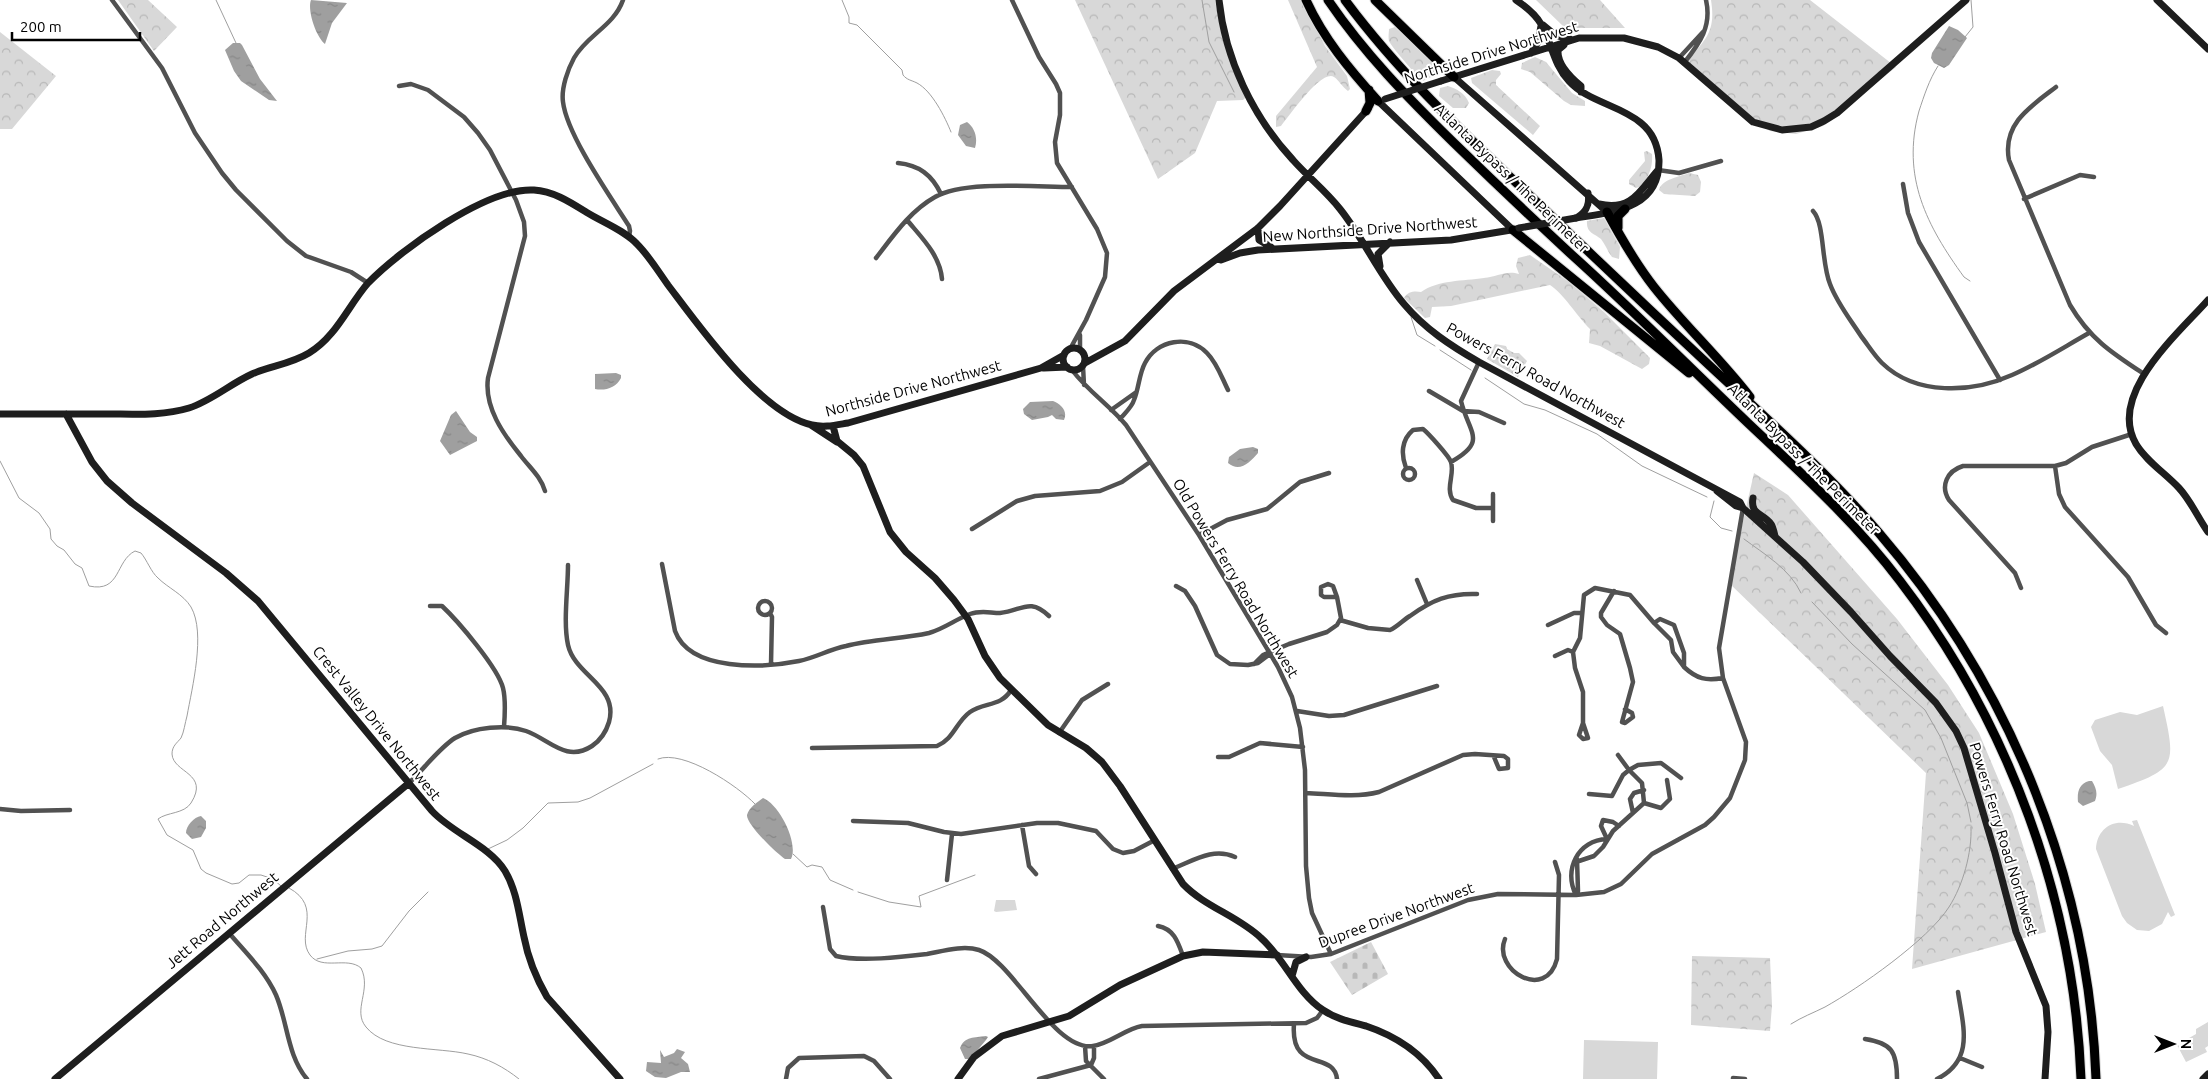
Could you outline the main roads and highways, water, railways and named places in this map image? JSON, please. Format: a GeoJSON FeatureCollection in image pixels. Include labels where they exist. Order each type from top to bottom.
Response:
{"type":"FeatureCollection","features":[{"type":"Feature","properties":{"kind":"highway"},"geometry":{"type":"LineString","coordinates":[[1306,0],[1332,46],[1368,90],[1382,100]]}},
{"type":"Feature","properties":{"kind":"highway","name":"Atlanta Bypass / The Perimeter"},"geometry":{"type":"LineString","coordinates":[[1328,0],[1356,38],[1409,99],[1537,224],[1621,300],[1803,474],[1868,542],[1915,601],[1975,696],[2021,796],[2053,894],[2070,972],[2078,1025],[2081,1079]]}},
{"type":"Feature","properties":{"kind":"highway","name":"Atlanta Bypass / The Perimeter"},"geometry":{"type":"LineString","coordinates":[[1345,0],[1393,61],[1460,130],[1765,417],[1863,515],[1893,550],[1950,626],[2000,712],[2048,827],[2072,910],[2086,974],[2096,1079]]}},
{"type":"Feature","properties":{"kind":"highway"},"geometry":{"type":"LineString","coordinates":[[1374,0],[1454,78]]}},
{"type":"Feature","properties":{"kind":"highway"},"geometry":{"type":"LineString","coordinates":[[1366,111],[1370,103],[1368,90]]}},
{"type":"Feature","properties":{"kind":"highway"},"geometry":{"type":"LineString","coordinates":[[1620,236],[1617,218],[1625,209]]}},
{"type":"Feature","properties":{"kind":"highway"},"geometry":{"type":"LineString","coordinates":[[1607,212],[1620,236],[1660,295],[1725,365],[1765,417]]}},
{"type":"Feature","properties":{"kind":"highway"},"geometry":{"type":"LineString","coordinates":[[1516,229],[1749,424]]}},
{"type":"Feature","properties":{"kind":"water"},"geometry":{"type":"Polygon","coordinates":[[[311,0],[347,3],[332,23],[325,44],[318,36],[313,23],[310,10],[311,0]]]}},
{"type":"Feature","properties":{"kind":"water"},"geometry":{"type":"Polygon","coordinates":[[[1949,26],[1958,30],[1967,38],[1949,65],[1944,68],[1934,63],[1931,58],[1932,53],[1949,26]]]}},
{"type":"Feature","properties":{"kind":"water"},"geometry":{"type":"Polygon","coordinates":[[[233,43],[240,43],[242,45],[260,79],[277,101],[269,100],[241,81],[234,71],[225,50],[233,43]]]}},
{"type":"Feature","properties":{"kind":"water"},"geometry":{"type":"Polygon","coordinates":[[[967,122],[975,134],[975,148],[966,146],[958,135],[960,125],[967,122]]]}},
{"type":"Feature","properties":{"kind":"water"},"geometry":{"type":"Polygon","coordinates":[[[616,373],[621,375],[621,378],[616,384],[603,390],[595,389],[595,374],[616,373]]]}},
{"type":"Feature","properties":{"kind":"water"},"geometry":{"type":"Polygon","coordinates":[[[1053,401],[1063,408],[1064,420],[1056,419],[1052,415],[1032,420],[1024,414],[1023,409],[1030,402],[1053,401]]]}},
{"type":"Feature","properties":{"kind":"water"},"geometry":{"type":"Polygon","coordinates":[[[456,411],[470,432],[477,437],[477,441],[450,455],[440,441],[451,415],[456,411]]]}},
{"type":"Feature","properties":{"kind":"water"},"geometry":{"type":"Polygon","coordinates":[[[1253,447],[1258,449],[1258,453],[1252,460],[1241,467],[1232,466],[1228,463],[1229,457],[1240,449],[1253,447]]]}},
{"type":"Feature","properties":{"kind":"water"},"geometry":{"type":"Polygon","coordinates":[[[2092,781],[2095,786],[2096,798],[2095,801],[2083,806],[2078,802],[2078,792],[2083,784],[2092,781]]]}},
{"type":"Feature","properties":{"kind":"water"},"geometry":{"type":"Polygon","coordinates":[[[763,798],[775,808],[786,825],[792,844],[793,852],[791,859],[785,859],[763,839],[748,819],[747,815],[750,810],[763,798]]]}},
{"type":"Feature","properties":{"kind":"water"},"geometry":{"type":"Polygon","coordinates":[[[201,816],[206,821],[206,828],[201,837],[192,839],[186,833],[187,828],[193,820],[201,816]]]}},
{"type":"Feature","properties":{"kind":"water"},"geometry":{"type":"Polygon","coordinates":[[[988,1037],[986,1040],[970,1059],[965,1059],[960,1048],[964,1041],[970,1038],[988,1037]]]}},
{"type":"Feature","properties":{"kind":"water"},"geometry":{"type":"Polygon","coordinates":[[[677,1049],[685,1052],[681,1058],[688,1064],[690,1072],[681,1072],[666,1078],[655,1077],[646,1071],[647,1062],[661,1063],[660,1050],[664,1057],[674,1053],[677,1049]]]}},
{"type":"Feature","properties":{"kind":"waterway"},"geometry":{"type":"LineString","coordinates":[[216,0],[236,43]]}},
{"type":"Feature","properties":{"kind":"waterway"},"geometry":{"type":"LineString","coordinates":[[842,0],[849,17],[849,23],[857,25],[902,70],[905,77],[917,83],[928,92],[942,112],[951,132]]}},
{"type":"Feature","properties":{"kind":"waterway"},"geometry":{"type":"LineString","coordinates":[[1202,0],[1209,42],[1234,92]]}},
{"type":"Feature","properties":{"kind":"waterway"},"geometry":{"type":"LineString","coordinates":[[1965,37],[1973,27],[1971,0]]}},
{"type":"Feature","properties":{"kind":"waterway"},"geometry":{"type":"LineString","coordinates":[[1938,66],[1929,82],[1919,111],[1914,135],[1913,158],[1916,179],[1921,200],[1939,239],[1964,277],[1970,281]]}},
{"type":"Feature","properties":{"kind":"waterway"},"geometry":{"type":"LineString","coordinates":[[1411,317],[1417,335],[1435,346]]}},
{"type":"Feature","properties":{"kind":"waterway"},"geometry":{"type":"LineString","coordinates":[[1440,350],[1471,370]]}},
{"type":"Feature","properties":{"kind":"waterway"},"geometry":{"type":"LineString","coordinates":[[1485,378],[1524,404],[1545,410],[1597,434],[1642,466],[1707,497]]}},
{"type":"Feature","properties":{"kind":"waterway"},"geometry":{"type":"LineString","coordinates":[[0,461],[19,498],[39,513],[50,529],[51,539],[64,550],[75,564],[82,568],[89,586],[99,587],[107,585],[135,551],[141,553],[162,582],[184,598],[191,607],[195,618],[198,646],[184,730],[172,754],[178,765],[194,779],[196,793],[188,807],[158,819],[167,835],[193,850],[201,869],[206,873],[232,884],[239,883],[249,875],[261,875],[273,879],[281,886]]}},
{"type":"Feature","properties":{"kind":"waterway"},"geometry":{"type":"LineString","coordinates":[[1714,501],[1710,517],[1721,528],[1732,531]]}},
{"type":"Feature","properties":{"kind":"waterway"},"geometry":{"type":"LineString","coordinates":[[1744,539],[1783,569],[1801,593]]}},
{"type":"Feature","properties":{"kind":"waterway"},"geometry":{"type":"LineString","coordinates":[[1812,602],[1852,644],[1925,710],[1941,738],[1967,803],[1971,822]]}},
{"type":"Feature","properties":{"kind":"waterway"},"geometry":{"type":"LineString","coordinates":[[658,759],[669,757],[695,764],[723,779],[755,804]]}},
{"type":"Feature","properties":{"kind":"waterway"},"geometry":{"type":"LineString","coordinates":[[488,849],[507,840],[523,828],[548,803],[578,802],[590,798],[653,764]]}},
{"type":"Feature","properties":{"kind":"waterway"},"geometry":{"type":"LineString","coordinates":[[1791,1024],[1825,1007],[1874,976],[1910,948],[1939,920],[1949,907],[1962,879],[1970,847],[1971,827]]}},
{"type":"Feature","properties":{"kind":"waterway"},"geometry":{"type":"LineString","coordinates":[[793,854],[807,867],[812,865],[822,867],[830,880],[853,890]]}},
{"type":"Feature","properties":{"kind":"waterway"},"geometry":{"type":"LineString","coordinates":[[858,892],[889,902],[921,907],[919,896],[975,875]]}},
{"type":"Feature","properties":{"kind":"waterway"},"geometry":{"type":"LineString","coordinates":[[289,888],[305,904],[307,912],[305,939],[310,955],[315,960],[321,962],[349,963],[361,968],[364,976],[364,992],[361,1007],[362,1020],[366,1027],[375,1035],[399,1045],[456,1052],[482,1058],[519,1079]]}},
{"type":"Feature","properties":{"kind":"waterway"},"geometry":{"type":"LineString","coordinates":[[317,959],[348,951],[372,949],[382,946],[409,911],[428,892]]}}]}
